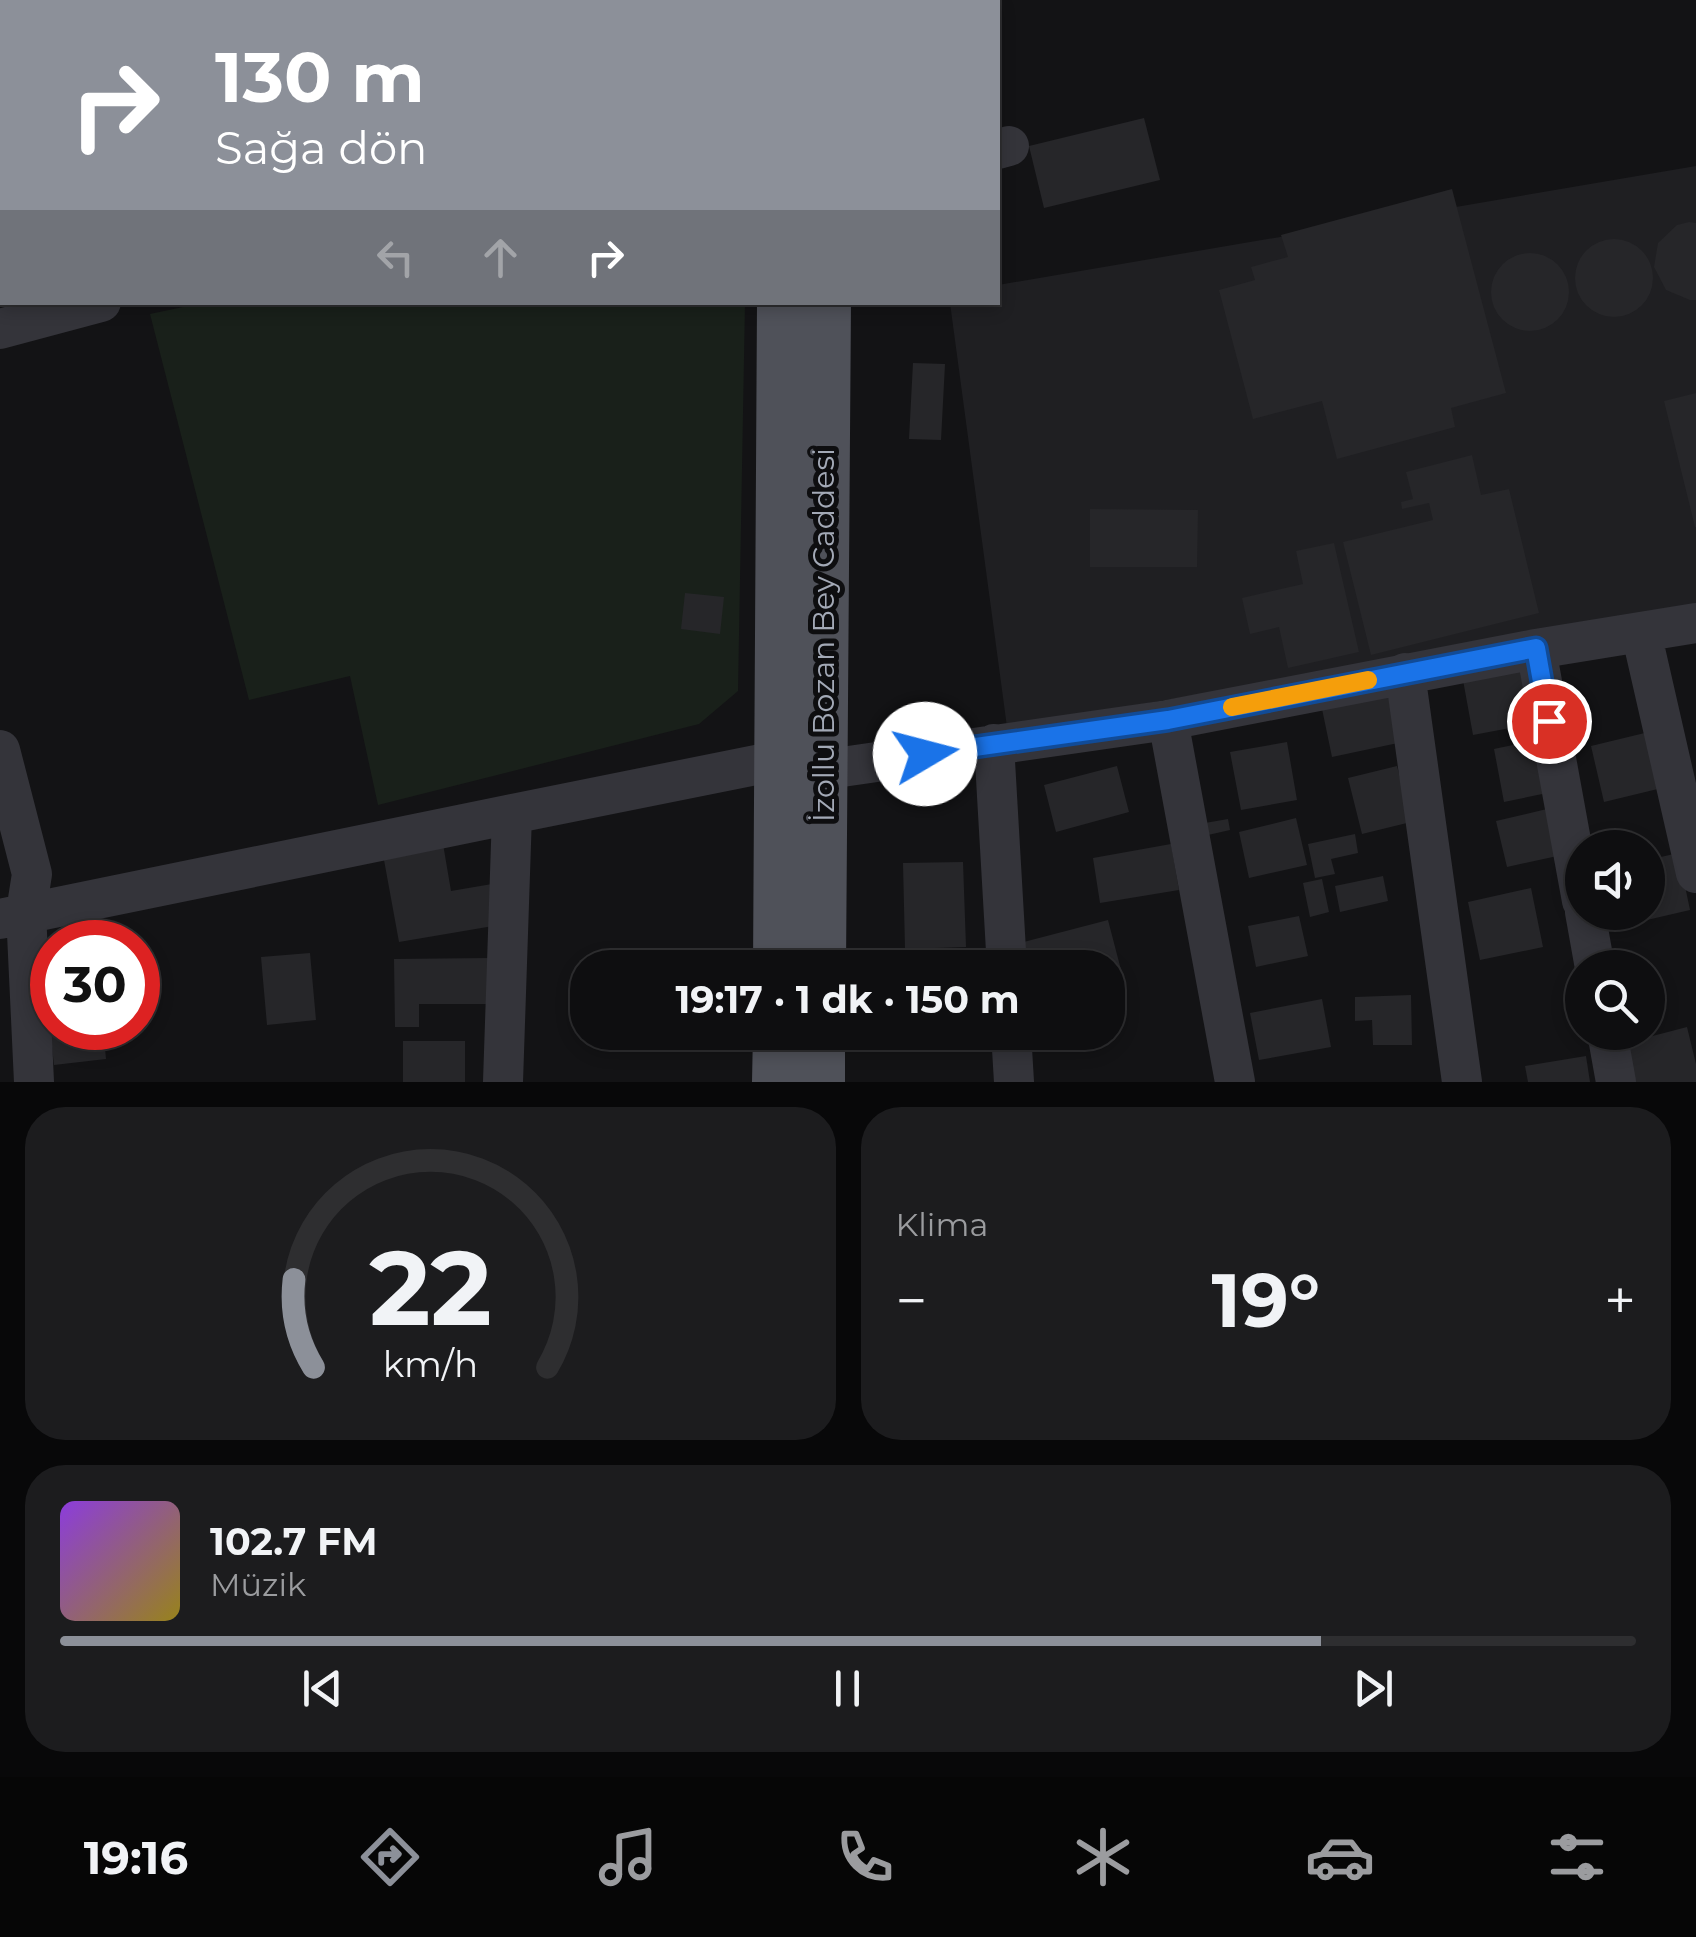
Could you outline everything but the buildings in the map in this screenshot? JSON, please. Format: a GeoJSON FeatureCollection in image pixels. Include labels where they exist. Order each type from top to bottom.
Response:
{"type":"FeatureCollection","features":[{"type":"Feature","properties":{"kind":"main road","name":"İzollu Bozan Bey Caddesi"},"geometry":{"type":"LineString","coordinates":[[783,305],[802,764],[818,950]]}},
{"type":"Feature","properties":{"kind":"main road","name":"İzollu Bozan Bey Caddesi"},"geometry":{"type":"LineString","coordinates":[[781,950],[802,764],[826,305]]}},
{"type":"Feature","properties":{"kind":"main road"},"geometry":{"type":"LineString","coordinates":[[778,1082],[779,1050]]}},
{"type":"Feature","properties":{"kind":"main road"},"geometry":{"type":"LineString","coordinates":[[819,1050],[819,1082]]}},
{"type":"Feature","properties":{"kind":"street"},"geometry":{"type":"LineString","coordinates":[[0,329],[90,305]]}},
{"type":"Feature","properties":{"kind":"street"},"geometry":{"type":"LineString","coordinates":[[13,916],[512,814],[802,764],[994,744],[1168,720],[1536,648],[1696,622]]}},
{"type":"Feature","properties":{"kind":"street"},"geometry":{"type":"LineString","coordinates":[[1640,632],[1696,873]]}},
{"type":"Feature","properties":{"kind":"street"},"geometry":{"type":"LineString","coordinates":[[1536,648],[1569,830]]}},
{"type":"Feature","properties":{"kind":"street"},"geometry":{"type":"LineString","coordinates":[[1405,673],[1462,1082]]}},
{"type":"Feature","properties":{"kind":"street"},"geometry":{"type":"LineString","coordinates":[[1168,720],[1234,1082]]}},
{"type":"Feature","properties":{"kind":"street"},"geometry":{"type":"LineString","coordinates":[[994,744],[1006,950]]}},
{"type":"Feature","properties":{"kind":"street"},"geometry":{"type":"LineString","coordinates":[[0,750],[32,874],[13,916],[34,1082]]}},
{"type":"Feature","properties":{"kind":"street"},"geometry":{"type":"LineString","coordinates":[[503,1082],[512,814]]}},
{"type":"Feature","properties":{"kind":"street"},"geometry":{"type":"LineString","coordinates":[[1012,1050],[1014,1082]]}},
{"type":"Feature","properties":{"kind":"street"},"geometry":{"type":"LineString","coordinates":[[1610,1050],[1616,1082]]}},
{"type":"Feature","properties":{"kind":"shaded area"},"geometry":{"type":"Polygon","coordinates":[[[1696,166],[1696,610],[1007,727],[950,305],[1000,305],[1000,285],[1696,166]]]}},
{"type":"Feature","properties":{"kind":"shaded area"},"geometry":{"type":"Polygon","coordinates":[[[193,305],[745,305],[738,691],[699,724],[378,805],[350,676],[249,700],[150,314],[193,305]]]}},
{"type":"Feature","properties":{"kind":"slow traffic"},"geometry":{"type":"LineString","coordinates":[[1232,707],[1368,680]]}},
{"type":"Feature","properties":{"kind":"route"},"geometry":{"type":"LineString","coordinates":[[925,754],[1168,720],[1536,648],[1549,721]]}}]}
